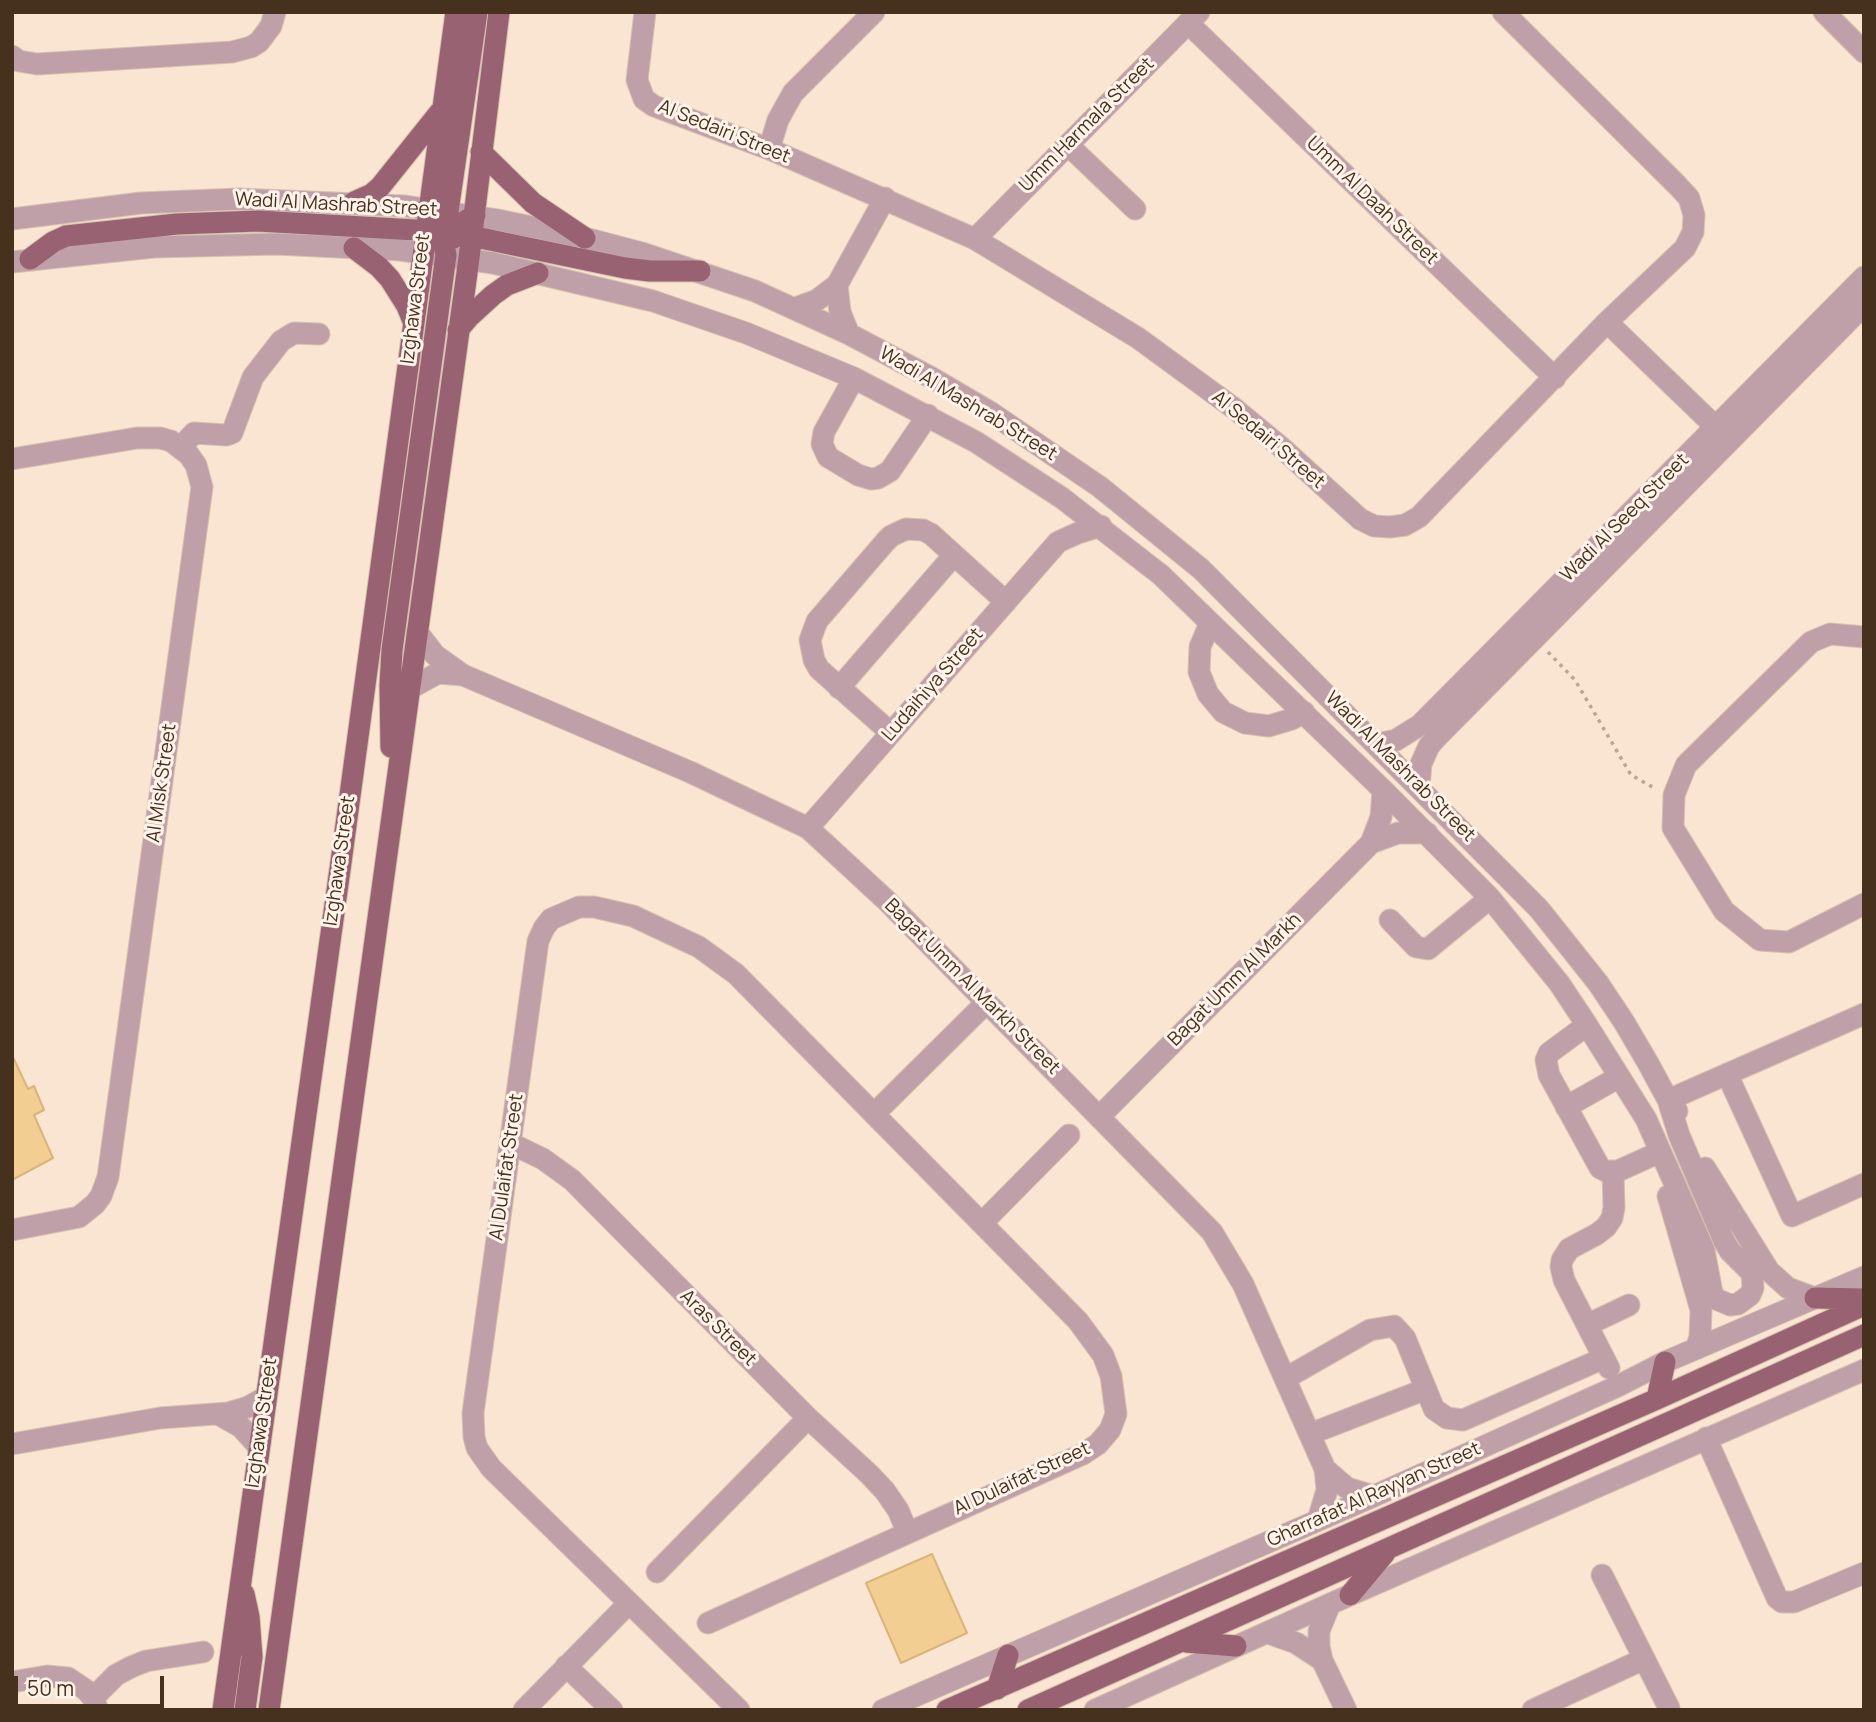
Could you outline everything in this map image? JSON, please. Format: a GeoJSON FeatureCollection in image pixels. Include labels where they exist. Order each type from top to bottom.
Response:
{"type":"FeatureCollection","features":[{"type":"Feature","properties":{"kind":"main road","name":"Izghawa Street"},"geometry":{"type":"LineString","coordinates":[[269,1710],[469,258],[448,229],[441,110],[456,12]]}},
{"type":"Feature","properties":{"kind":"main road"},"geometry":{"type":"LineString","coordinates":[[395,791],[390,721],[392,650],[477,12]]}},
{"type":"Feature","properties":{"kind":"main road","name":"Izghawa Street"},"geometry":{"type":"LineString","coordinates":[[223,1710],[422,252],[448,229],[481,152],[499,12]]}},
{"type":"Feature","properties":{"kind":"main road"},"geometry":{"type":"LineString","coordinates":[[354,202],[380,187],[441,110]]}},
{"type":"Feature","properties":{"kind":"main road"},"geometry":{"type":"LineString","coordinates":[[481,152],[533,203],[585,238]]}},
{"type":"Feature","properties":{"kind":"main road"},"geometry":{"type":"LineString","coordinates":[[21,260],[66,236],[177,224],[271,221],[448,229],[625,268],[700,271]]}},
{"type":"Feature","properties":{"kind":"main road"},"geometry":{"type":"LineString","coordinates":[[354,248],[390,279],[413,321]]}},
{"type":"Feature","properties":{"kind":"main road"},"geometry":{"type":"LineString","coordinates":[[458,330],[469,317],[507,285],[538,273]]}},
{"type":"Feature","properties":{"kind":"main road"},"geometry":{"type":"LineString","coordinates":[[1815,1298],[1864,1299]]}},
{"type":"Feature","properties":{"kind":"main road","name":"Gharrafat Al Rayyan Street"},"geometry":{"type":"LineString","coordinates":[[947,1710],[1864,1306]]}},
{"type":"Feature","properties":{"kind":"main road"},"geometry":{"type":"LineString","coordinates":[[1028,1710],[1862,1336]]}},
{"type":"Feature","properties":{"kind":"main road"},"geometry":{"type":"LineString","coordinates":[[1657,1399],[1665,1362]]}},
{"type":"Feature","properties":{"kind":"main road"},"geometry":{"type":"LineString","coordinates":[[1350,1595],[1388,1550]]}},
{"type":"Feature","properties":{"kind":"main road"},"geometry":{"type":"LineString","coordinates":[[240,1578],[251,1637],[251,1668],[245,1710]]}},
{"type":"Feature","properties":{"kind":"main road"},"geometry":{"type":"LineString","coordinates":[[1180,1642],[1237,1646]]}},
{"type":"Feature","properties":{"kind":"main road"},"geometry":{"type":"LineString","coordinates":[[997,1689],[1008,1655]]}},
{"type":"Feature","properties":{"kind":"street"},"geometry":{"type":"LineString","coordinates":[[12,57],[37,64],[232,52],[259,42],[271,26],[275,12]]}},
{"type":"Feature","properties":{"kind":"street","name":"Al Sedairi Street"},"geometry":{"type":"LineString","coordinates":[[645,12],[637,71],[640,91],[644,99],[654,106],[769,149],[975,239],[1088,306],[1187,372],[1281,447],[1360,519],[1374,526],[1390,527],[1405,525],[1419,517],[1607,322],[1685,248],[1693,232],[1694,215],[1689,198],[1503,12]]}},
{"type":"Feature","properties":{"kind":"street"},"geometry":{"type":"LineString","coordinates":[[1824,12],[1864,52]]}},
{"type":"Feature","properties":{"kind":"street"},"geometry":{"type":"LineString","coordinates":[[769,149],[778,120],[793,93],[863,16]]}},
{"type":"Feature","properties":{"kind":"street","name":"Umm Harmala Street"},"geometry":{"type":"LineString","coordinates":[[975,239],[1194,18]]}},
{"type":"Feature","properties":{"kind":"street","name":"Umm Al Daah Street"},"geometry":{"type":"LineString","coordinates":[[1194,18],[1555,378]]}},
{"type":"Feature","properties":{"kind":"street"},"geometry":{"type":"LineString","coordinates":[[1068,145],[1135,209]]}},
{"type":"Feature","properties":{"kind":"street"},"geometry":{"type":"LineString","coordinates":[[795,307],[817,300],[837,285],[885,198]]}},
{"type":"Feature","properties":{"kind":"street","name":"Wadi Al Mashrab Street"},"geometry":{"type":"LineString","coordinates":[[12,219],[93,208],[190,200],[354,202],[448,229],[585,238],[700,271],[795,307],[932,377],[990,412],[1100,487],[1201,569],[1539,909],[1625,1022],[1668,1101],[1679,1135],[1724,1241],[1752,1273],[1753,1288],[1745,1301],[1738,1304],[1723,1303],[1712,1293],[1704,1250],[1654,1137],[1587,1025],[1534,951],[1490,898],[1427,833],[1161,575],[1101,526],[1035,478],[928,415],[854,378],[791,350],[653,301],[469,258]]}},
{"type":"Feature","properties":{"kind":"street"},"geometry":{"type":"LineString","coordinates":[[21,260],[142,248],[215,245],[422,252]]}},
{"type":"Feature","properties":{"kind":"street","name":"Wadi Al Seeq Street"},"geometry":{"type":"LineString","coordinates":[[1419,786],[1421,764],[1429,746],[1534,638],[1864,276]]}},
{"type":"Feature","properties":{"kind":"street"},"geometry":{"type":"LineString","coordinates":[[837,285],[839,312],[849,334]]}},
{"type":"Feature","properties":{"kind":"street","name":"Wadi Al Seeq Street"},"geometry":{"type":"LineString","coordinates":[[1377,744],[1396,740],[1420,726],[1722,433],[1864,304]]}},
{"type":"Feature","properties":{"kind":"street"},"geometry":{"type":"LineString","coordinates":[[1607,322],[1722,433]]}},
{"type":"Feature","properties":{"kind":"street"},"geometry":{"type":"LineString","coordinates":[[12,459],[148,437],[171,441],[181,447],[194,433],[232,433],[253,377],[281,341],[294,333],[319,334]]}},
{"type":"Feature","properties":{"kind":"street"},"geometry":{"type":"LineString","coordinates":[[854,378],[824,432],[821,444],[828,457],[858,475],[871,479],[890,471],[928,415]]}},
{"type":"Feature","properties":{"kind":"street","name":"Al Misk Street"},"geometry":{"type":"LineString","coordinates":[[12,1230],[79,1217],[95,1204],[106,1187],[201,498],[202,487],[196,465],[181,447]]}},
{"type":"Feature","properties":{"kind":"street"},"geometry":{"type":"LineString","coordinates":[[1058,542],[1062,498]]}},
{"type":"Feature","properties":{"kind":"street","name":"Ludaihiya Street"},"geometry":{"type":"LineString","coordinates":[[808,828],[1058,542],[1101,526]]}},
{"type":"Feature","properties":{"kind":"street"},"geometry":{"type":"LineString","coordinates":[[891,733],[819,669],[811,650],[812,630],[817,621],[886,541],[899,531],[923,530],[1006,602]]}},
{"type":"Feature","properties":{"kind":"street"},"geometry":{"type":"LineString","coordinates":[[839,688],[954,555]]}},
{"type":"Feature","properties":{"kind":"street"},"geometry":{"type":"LineString","coordinates":[[1210,623],[1199,648],[1199,672],[1208,694],[1223,712],[1245,723],[1269,726],[1304,712]]}},
{"type":"Feature","properties":{"kind":"street","name":"Bagat Umm Al Markh Street"},"geometry":{"type":"LineString","coordinates":[[416,632],[435,655],[463,675],[690,772],[808,828],[887,901],[1212,1232],[1243,1284],[1325,1469],[1327,1490],[1318,1520]]}},
{"type":"Feature","properties":{"kind":"street"},"geometry":{"type":"LineString","coordinates":[[1864,636],[1830,634],[1811,642],[1686,765],[1674,795],[1673,828],[1724,911],[1760,940],[1789,942],[1864,904]]}},
{"type":"Feature","properties":{"kind":"street","name":"Bagat Umm Al Markh Street"},"geometry":{"type":"LineString","coordinates":[[409,689],[438,673],[463,675]]}},
{"type":"Feature","properties":{"kind":"street","name":"Bagat Umm Al Markh"},"geometry":{"type":"LineString","coordinates":[[1100,1117],[1371,843],[1381,817],[1383,790]]}},
{"type":"Feature","properties":{"kind":"street","name":"Bagat Umm Al Markh"},"geometry":{"type":"LineString","coordinates":[[1371,843],[1398,833],[1427,833]]}},
{"type":"Feature","properties":{"kind":"street"},"geometry":{"type":"LineString","coordinates":[[1390,920],[1416,947],[1428,949],[1490,898]]}},
{"type":"Feature","properties":{"kind":"street","name":"Al Dulaifat Street"},"geometry":{"type":"LineString","coordinates":[[708,1623],[1083,1454],[1098,1444],[1110,1430],[1116,1414],[1111,1376],[1103,1355],[1091,1336],[736,974],[699,947],[633,916],[604,909],[579,907],[551,919],[538,941],[473,1413],[474,1437],[491,1468],[739,1710]]}},
{"type":"Feature","properties":{"kind":"street"},"geometry":{"type":"LineString","coordinates":[[874,1114],[987,1002]]}},
{"type":"Feature","properties":{"kind":"street"},"geometry":{"type":"LineString","coordinates":[[1668,1101],[1864,1014]]}},
{"type":"Feature","properties":{"kind":"street"},"geometry":{"type":"LineString","coordinates":[[1587,1025],[1554,1048],[1546,1060],[1549,1075],[1596,1163],[1606,1171],[1613,1172],[1651,1156]]}},
{"type":"Feature","properties":{"kind":"street"},"geometry":{"type":"LineString","coordinates":[[1727,1074],[1791,1216],[1864,1184]]}},
{"type":"Feature","properties":{"kind":"street"},"geometry":{"type":"LineString","coordinates":[[1566,1107],[1619,1077]]}},
{"type":"Feature","properties":{"kind":"street","name":"Wadi Al Mashrab Street"},"geometry":{"type":"LineString","coordinates":[[1631,1096],[1639,1126],[1675,1217],[1700,1310],[1700,1337],[1696,1349]]}},
{"type":"Feature","properties":{"kind":"street","name":"Wadi Al Mashrab Street"},"geometry":{"type":"LineString","coordinates":[[1668,1101],[1681,1116],[1709,1176],[1769,1271],[1788,1288],[1815,1298]]}},
{"type":"Feature","properties":{"kind":"street"},"geometry":{"type":"LineString","coordinates":[[982,1223],[1069,1135]]}},
{"type":"Feature","properties":{"kind":"street","name":"Aras Street"},"geometry":{"type":"LineString","coordinates":[[510,1143],[543,1159],[572,1180],[808,1418],[885,1491],[908,1531]]}},
{"type":"Feature","properties":{"kind":"street"},"geometry":{"type":"LineString","coordinates":[[1613,1172],[1612,1218],[1597,1234],[1569,1249],[1562,1260],[1561,1273],[1618,1386]]}},
{"type":"Feature","properties":{"kind":"street","name":"Gharrafat Al Rayyan Street"},"geometry":{"type":"LineString","coordinates":[[883,1710],[1374,1496],[1618,1386],[1665,1362],[1864,1276]]}},
{"type":"Feature","properties":{"kind":"street"},"geometry":{"type":"LineString","coordinates":[[1587,1325],[1629,1305]]}},
{"type":"Feature","properties":{"kind":"street"},"geometry":{"type":"LineString","coordinates":[[1286,1378],[1370,1331],[1394,1326],[1405,1338],[1434,1409],[1440,1415],[1463,1420],[1604,1358]]}},
{"type":"Feature","properties":{"kind":"street"},"geometry":{"type":"LineString","coordinates":[[1095,1710],[1864,1370]]}},
{"type":"Feature","properties":{"kind":"street"},"geometry":{"type":"LineString","coordinates":[[1310,1434],[1426,1389]]}},
{"type":"Feature","properties":{"kind":"street"},"geometry":{"type":"LineString","coordinates":[[12,1444],[160,1418],[238,1411],[266,1397]]}},
{"type":"Feature","properties":{"kind":"street"},"geometry":{"type":"LineString","coordinates":[[218,1414],[241,1426],[259,1447]]}},
{"type":"Feature","properties":{"kind":"street"},"geometry":{"type":"LineString","coordinates":[[657,1572],[808,1418]]}},
{"type":"Feature","properties":{"kind":"street"},"geometry":{"type":"LineString","coordinates":[[1706,1438],[1777,1598],[1782,1602],[1794,1602],[1864,1573]]}},
{"type":"Feature","properties":{"kind":"street"},"geometry":{"type":"LineString","coordinates":[[1325,1469],[1347,1488],[1374,1496]]}},
{"type":"Feature","properties":{"kind":"street"},"geometry":{"type":"LineString","coordinates":[[1602,1575],[1669,1708]]}},
{"type":"Feature","properties":{"kind":"street"},"geometry":{"type":"LineString","coordinates":[[524,1710],[629,1602]]}},
{"type":"Feature","properties":{"kind":"street"},"geometry":{"type":"LineString","coordinates":[[1330,1604],[1319,1631],[1319,1646],[1322,1660],[1346,1710]]}},
{"type":"Feature","properties":{"kind":"street"},"geometry":{"type":"LineString","coordinates":[[1268,1633],[1296,1643],[1322,1660]]}},
{"type":"Feature","properties":{"kind":"street"},"geometry":{"type":"LineString","coordinates":[[12,1682],[58,1676],[78,1683],[96,1704],[116,1675],[131,1667],[146,1661],[203,1653]]}},
{"type":"Feature","properties":{"kind":"street"},"geometry":{"type":"LineString","coordinates":[[1532,1710],[1644,1659]]}},
{"type":"Feature","properties":{"kind":"street"},"geometry":{"type":"LineString","coordinates":[[566,1666],[612,1710]]}},
{"type":"Feature","properties":{"kind":"path"},"geometry":{"type":"LineString","coordinates":[[1534,638],[1576,680],[1631,775],[1652,788],[1674,795]]}},
{"type":"Feature","properties":{"kind":"building"},"geometry":{"type":"Polygon","coordinates":[[[12,1055],[28,1089],[34,1086],[44,1110],[34,1115],[53,1158],[12,1180],[12,1055]]]}},
{"type":"Feature","properties":{"kind":"building"},"geometry":{"type":"Polygon","coordinates":[[[932,1554],[967,1633],[901,1663],[866,1583],[932,1554]]]}}]}
